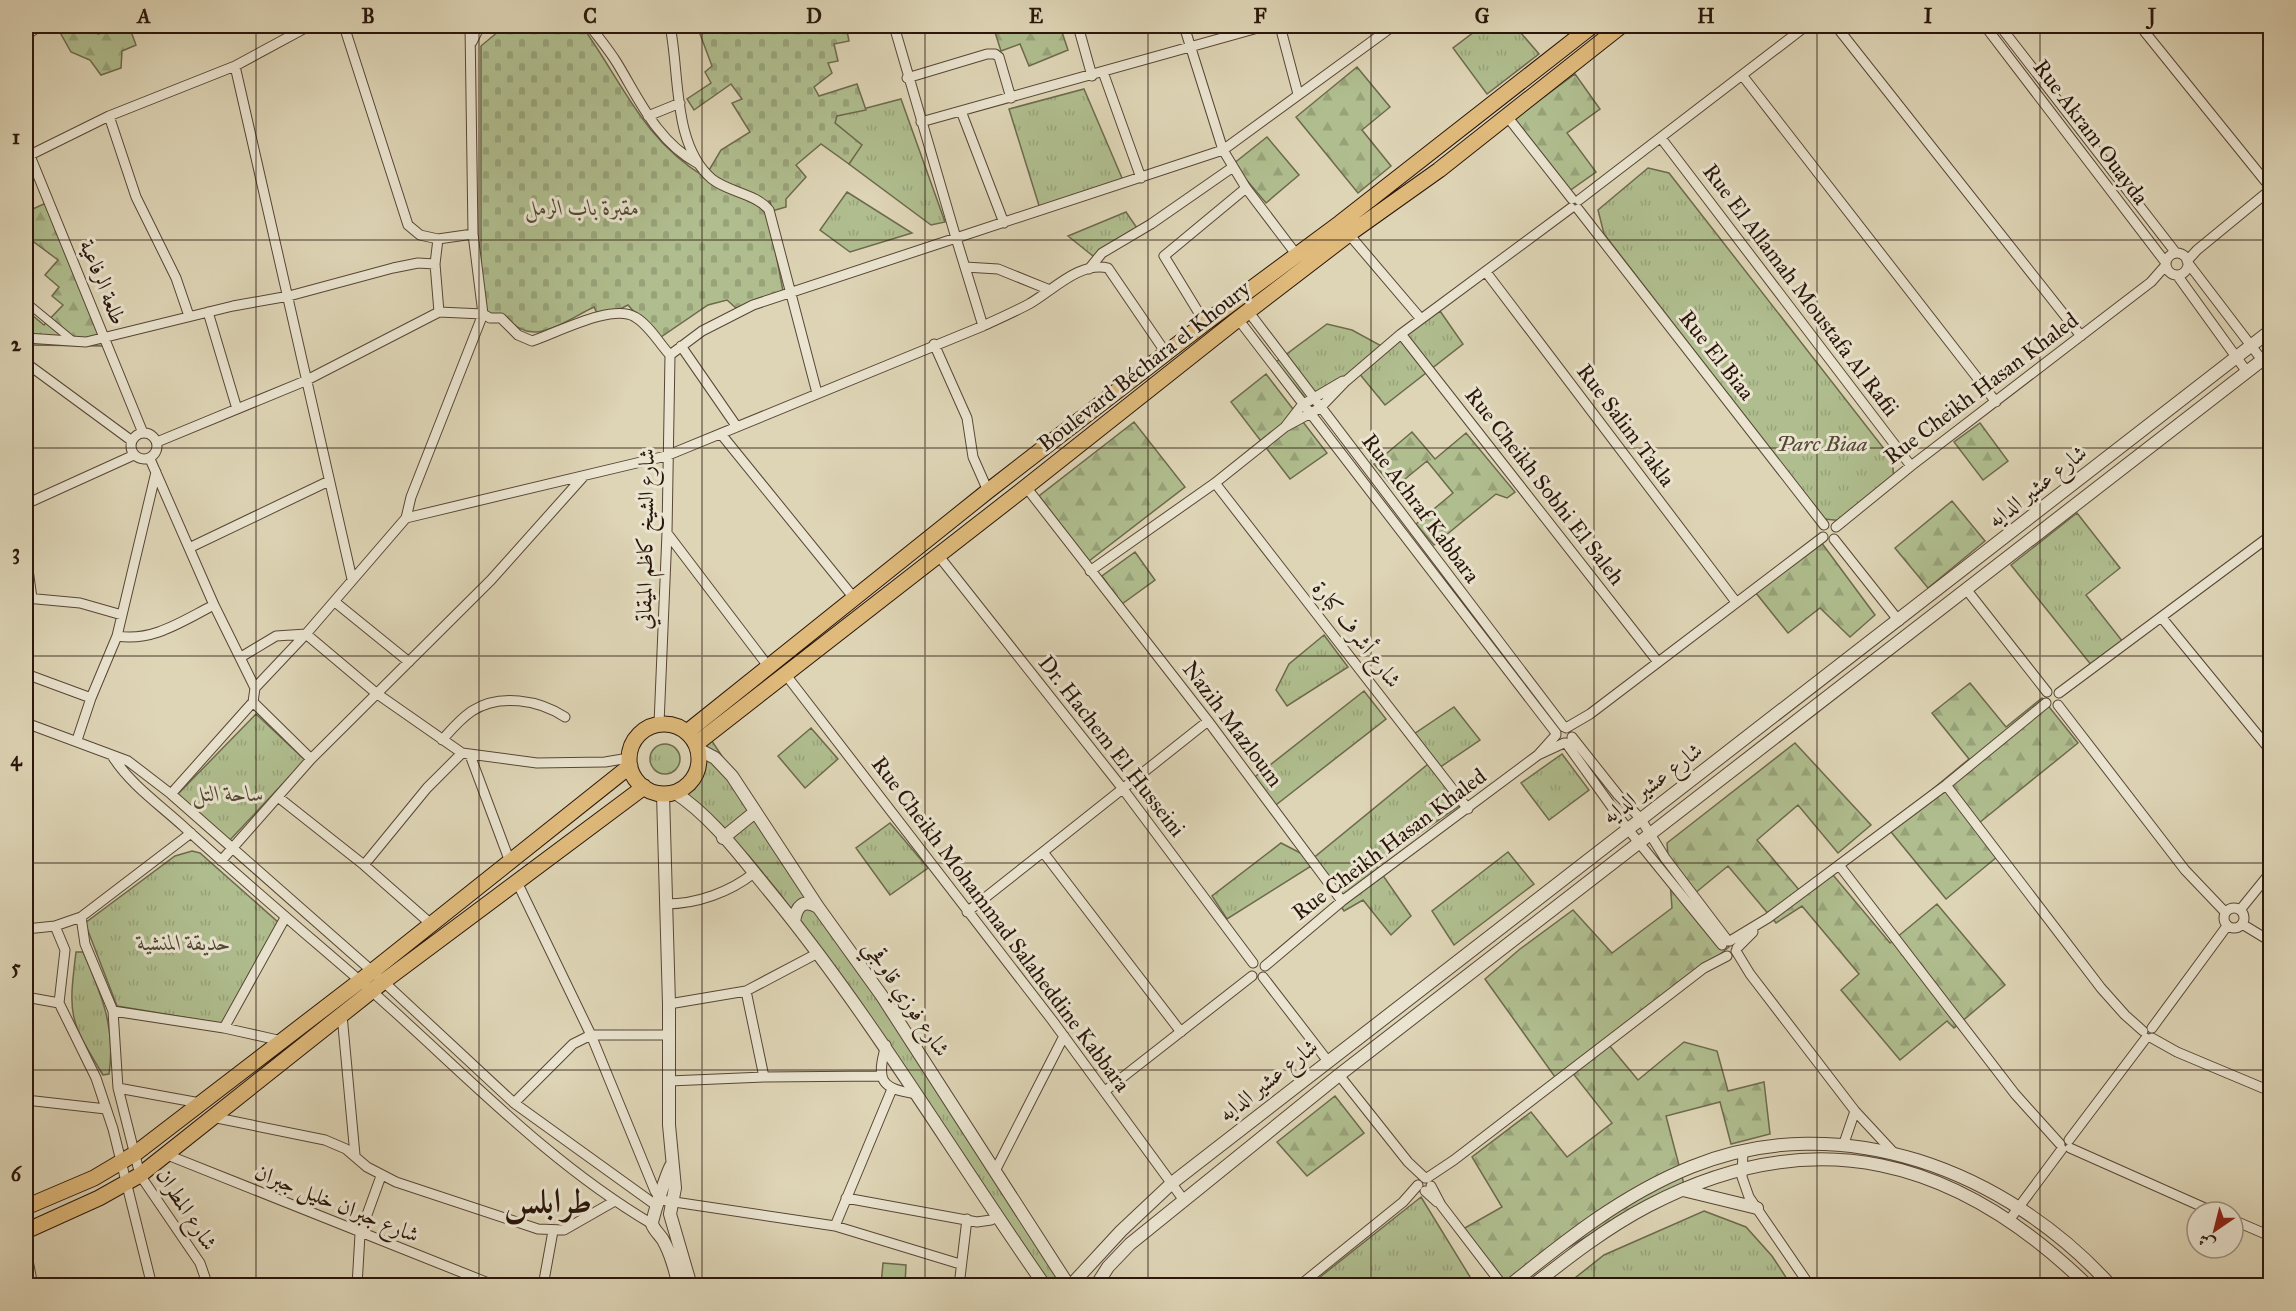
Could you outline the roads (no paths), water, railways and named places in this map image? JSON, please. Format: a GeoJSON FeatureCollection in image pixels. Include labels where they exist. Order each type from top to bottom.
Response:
{"type":"FeatureCollection","features":[{"type":"Feature","properties":{"kind":"highway","name":"Boulevard Béchara el Khoury"},"geometry":{"type":"LineString","coordinates":[[694,742],[786,675],[1243,315],[1345,228],[1592,26]]}},
{"type":"Feature","properties":{"kind":"highway","name":"Boulevard Béchara el Khoury"},"geometry":{"type":"LineString","coordinates":[[694,742],[768,666],[1205,322],[1296,254],[1345,228],[1439,170],[1621,26]]}},
{"type":"Feature","properties":{"kind":"highway"},"geometry":{"type":"LineString","coordinates":[[659,724],[678,726],[694,742],[699,760],[692,780],[668,793],[644,787],[636,780],[629,762],[634,740],[641,732],[659,724]]}},
{"type":"Feature","properties":{"kind":"highway"},"geometry":{"type":"LineString","coordinates":[[26,1232],[133,1179],[342,1015],[371,981],[431,924],[510,862],[629,762]]}},
{"type":"Feature","properties":{"kind":"highway"},"geometry":{"type":"LineString","coordinates":[[26,1207],[94,1178],[136,1153],[283,1041],[517,882],[644,787]]}},
{"type":"Feature","properties":{"kind":"street"},"geometry":{"type":"LineString","coordinates":[[26,36],[39,26]]}},
{"type":"Feature","properties":{"kind":"street"},"geometry":{"type":"LineString","coordinates":[[27,152],[109,116],[236,66],[309,26]]}},
{"type":"Feature","properties":{"kind":"street"},"geometry":{"type":"LineString","coordinates":[[344,26],[408,225],[420,235],[438,239],[472,234]]}},
{"type":"Feature","properties":{"kind":"street"},"geometry":{"type":"LineString","coordinates":[[255,688],[335,602],[352,579],[406,518],[411,497],[483,314],[472,234],[470,26]]}},
{"type":"Feature","properties":{"kind":"street"},"geometry":{"type":"LineString","coordinates":[[471,43],[480,26]]}},
{"type":"Feature","properties":{"kind":"street"},"geometry":{"type":"LineString","coordinates":[[590,26],[616,61],[648,116],[673,148],[697,163],[714,180],[762,203],[769,210],[817,393]]}},
{"type":"Feature","properties":{"kind":"street"},"geometry":{"type":"LineString","coordinates":[[670,26],[680,103],[690,151],[697,163]]}},
{"type":"Feature","properties":{"kind":"street"},"geometry":{"type":"LineString","coordinates":[[894,26],[907,78],[983,326]]}},
{"type":"Feature","properties":{"kind":"street"},"geometry":{"type":"LineString","coordinates":[[1078,26],[1092,75]]}},
{"type":"Feature","properties":{"kind":"street"},"geometry":{"type":"LineString","coordinates":[[1184,26],[1223,150],[1246,188],[1296,254]]}},
{"type":"Feature","properties":{"kind":"street"},"geometry":{"type":"LineString","coordinates":[[921,122],[1265,26]]}},
{"type":"Feature","properties":{"kind":"street"},"geometry":{"type":"LineString","coordinates":[[1280,26],[1298,94]]}},
{"type":"Feature","properties":{"kind":"street"},"geometry":{"type":"LineString","coordinates":[[157,442],[305,381],[439,312],[483,314],[504,319],[518,335],[532,340],[604,315],[627,313],[637,318],[670,355],[724,318],[791,291],[1223,150],[1393,26]]}},
{"type":"Feature","properties":{"kind":"street"},"geometry":{"type":"LineString","coordinates":[[1090,571],[1215,483],[1284,428],[1320,408],[1346,381],[1401,334],[1486,272],[1806,26]]}},
{"type":"Feature","properties":{"kind":"street"},"geometry":{"type":"LineString","coordinates":[[1836,26],[2082,336]]}},
{"type":"Feature","properties":{"kind":"street","name":"Rue Akram Ouayda"},"geometry":{"type":"LineString","coordinates":[[1985,26],[2166,264]]}},
{"type":"Feature","properties":{"kind":"street","name":"Rue Akram Ouayda"},"geometry":{"type":"LineString","coordinates":[[2000,26],[2178,253]]}},
{"type":"Feature","properties":{"kind":"street"},"geometry":{"type":"LineString","coordinates":[[2140,26],[2271,189],[2197,250],[2188,262],[2186,270],[2176,275]]}},
{"type":"Feature","properties":{"kind":"street"},"geometry":{"type":"LineString","coordinates":[[907,78],[987,54],[995,54],[999,57],[1011,98]]}},
{"type":"Feature","properties":{"kind":"street"},"geometry":{"type":"LineString","coordinates":[[236,66],[289,296],[305,381],[352,579]]}},
{"type":"Feature","properties":{"kind":"street"},"geometry":{"type":"LineString","coordinates":[[1104,72],[1141,178]]}},
{"type":"Feature","properties":{"kind":"street"},"geometry":{"type":"LineString","coordinates":[[1742,75],[1996,402]]}},
{"type":"Feature","properties":{"kind":"street"},"geometry":{"type":"LineString","coordinates":[[648,116],[680,103]]}},
{"type":"Feature","properties":{"kind":"street"},"geometry":{"type":"LineString","coordinates":[[961,111],[1004,223]]}},
{"type":"Feature","properties":{"kind":"street","name":"Rue El Biaa"},"geometry":{"type":"LineString","coordinates":[[1506,115],[1824,525]]}},
{"type":"Feature","properties":{"kind":"street"},"geometry":{"type":"LineString","coordinates":[[109,116],[136,197],[176,278],[189,316]]}},
{"type":"Feature","properties":{"kind":"street","name":"Rue El Allamah Moustafa Al Rafii"},"geometry":{"type":"LineString","coordinates":[[1661,138],[1911,466]]}},
{"type":"Feature","properties":{"kind":"street","name":"طلعة الرفاعية"},"geometry":{"type":"LineString","coordinates":[[27,152],[143,433]]}},
{"type":"Feature","properties":{"kind":"street"},"geometry":{"type":"LineString","coordinates":[[1089,269],[1102,253],[1150,224],[1233,167]]}},
{"type":"Feature","properties":{"kind":"street"},"geometry":{"type":"LineString","coordinates":[[1205,322],[1164,255],[1246,188]]}},
{"type":"Feature","properties":{"kind":"street"},"geometry":{"type":"LineString","coordinates":[[1345,228],[1421,319]]}},
{"type":"Feature","properties":{"kind":"street"},"geometry":{"type":"LineString","coordinates":[[438,239],[435,264],[439,312]]}},
{"type":"Feature","properties":{"kind":"street"},"geometry":{"type":"LineString","coordinates":[[2197,250],[2169,256],[2166,264],[2247,372]]}},
{"type":"Feature","properties":{"kind":"street"},"geometry":{"type":"LineString","coordinates":[[2178,253],[2188,262],[2252,345],[2266,357]]}},
{"type":"Feature","properties":{"kind":"street"},"geometry":{"type":"LineString","coordinates":[[26,338],[86,342],[189,316],[289,296],[393,268],[417,263],[435,264]]}},
{"type":"Feature","properties":{"kind":"street","name":"Rue Cheikh Hasan Khaled"},"geometry":{"type":"LineString","coordinates":[[1836,527],[1911,466],[2151,282],[2166,264]]}},
{"type":"Feature","properties":{"kind":"street"},"geometry":{"type":"LineString","coordinates":[[406,518],[666,456],[721,435],[934,344],[983,326],[1098,266],[1108,268],[1166,353]]}},
{"type":"Feature","properties":{"kind":"street"},"geometry":{"type":"LineString","coordinates":[[964,267],[998,269],[1050,290]]}},
{"type":"Feature","properties":{"kind":"street","name":"Rue Salim Takla"},"geometry":{"type":"LineString","coordinates":[[1486,272],[1736,602]]}},
{"type":"Feature","properties":{"kind":"street","name":"Rue Cheikh Hasan Khaled"},"geometry":{"type":"LineString","coordinates":[[2151,282],[2176,275]]}},
{"type":"Feature","properties":{"kind":"street"},"geometry":{"type":"LineString","coordinates":[[26,302],[72,341]]}},
{"type":"Feature","properties":{"kind":"street"},"geometry":{"type":"LineString","coordinates":[[208,312],[237,409]]}},
{"type":"Feature","properties":{"kind":"street","name":"Rue Achraf Kabbara"},"geometry":{"type":"LineString","coordinates":[[1243,315],[1313,398],[1564,735],[1638,843],[1750,974],[1854,1111],[1894,1153]]}},
{"type":"Feature","properties":{"kind":"street","name":"Rue Achraf Kabbara"},"geometry":{"type":"LineString","coordinates":[[1243,315],[1302,405],[1564,735],[1652,833],[1665,858],[1729,948]]}},
{"type":"Feature","properties":{"kind":"street","name":"شارع عشير الدايه"},"geometry":{"type":"LineString","coordinates":[[1070,1284],[1121,1230],[1172,1183],[1327,1060],[1899,621],[2271,331]]}},
{"type":"Feature","properties":{"kind":"street","name":"Rue Cheikh Sobhi El Saleh"},"geometry":{"type":"LineString","coordinates":[[1401,334],[1658,662]]}},
{"type":"Feature","properties":{"kind":"street"},"geometry":{"type":"LineString","coordinates":[[934,344],[966,418],[973,457],[988,491]]}},
{"type":"Feature","properties":{"kind":"street"},"geometry":{"type":"LineString","coordinates":[[681,346],[737,427]]}},
{"type":"Feature","properties":{"kind":"street","name":"شارع الشيخ كاظم الميقاتي"},"geometry":{"type":"LineString","coordinates":[[659,724],[667,533],[666,456],[670,355]]}},
{"type":"Feature","properties":{"kind":"street","name":"شارع عشير الدايه"},"geometry":{"type":"LineString","coordinates":[[1096,1286],[1108,1267],[1130,1244],[1339,1075],[2266,357]]}},
{"type":"Feature","properties":{"kind":"street"},"geometry":{"type":"LineString","coordinates":[[26,363],[132,441],[134,455]]}},
{"type":"Feature","properties":{"kind":"street"},"geometry":{"type":"LineString","coordinates":[[1284,428],[1302,405],[1346,381]]}},
{"type":"Feature","properties":{"kind":"street"},"geometry":{"type":"LineString","coordinates":[[132,441],[143,433],[152,435],[157,442],[156,453],[150,459],[141,459],[134,455]]}},
{"type":"Feature","properties":{"kind":"street"},"geometry":{"type":"LineString","coordinates":[[721,435],[854,598]]}},
{"type":"Feature","properties":{"kind":"street"},"geometry":{"type":"LineString","coordinates":[[26,504],[134,455]]}},
{"type":"Feature","properties":{"kind":"street"},"geometry":{"type":"LineString","coordinates":[[150,459],[214,605],[255,688],[253,702],[171,794]]}},
{"type":"Feature","properties":{"kind":"street"},"geometry":{"type":"LineString","coordinates":[[77,740],[91,698],[117,636],[156,471]]}},
{"type":"Feature","properties":{"kind":"street"},"geometry":{"type":"LineString","coordinates":[[221,861],[311,759],[491,580],[583,477]]}},
{"type":"Feature","properties":{"kind":"street"},"geometry":{"type":"LineString","coordinates":[[189,548],[329,481]]}},
{"type":"Feature","properties":{"kind":"street","name":"شارع أشرف كبارة"},"geometry":{"type":"LineString","coordinates":[[1215,483],[1468,809]]}},
{"type":"Feature","properties":{"kind":"street","name":"Nazih Mazloum"},"geometry":{"type":"LineString","coordinates":[[1026,488],[1208,721],[1342,902]]}},
{"type":"Feature","properties":{"kind":"street"},"geometry":{"type":"LineString","coordinates":[[1832,524],[1836,527],[1837,535],[1834,539],[1826,540],[1823,537],[1821,533],[1824,525],[1832,524]]}},
{"type":"Feature","properties":{"kind":"street"},"geometry":{"type":"LineString","coordinates":[[667,533],[768,666]]}},
{"type":"Feature","properties":{"kind":"street","name":"Rue Cheikh Hasan Khaled"},"geometry":{"type":"LineString","coordinates":[[1265,966],[1342,902],[1468,809],[1823,537]]}},
{"type":"Feature","properties":{"kind":"street"},"geometry":{"type":"LineString","coordinates":[[2059,693],[2270,537]]}},
{"type":"Feature","properties":{"kind":"street"},"geometry":{"type":"LineString","coordinates":[[1834,539],[1899,621]]}},
{"type":"Feature","properties":{"kind":"street"},"geometry":{"type":"LineString","coordinates":[[26,555],[29,598],[80,603],[122,615]]}},
{"type":"Feature","properties":{"kind":"street","name":"Dr. Hachem El Husseini"},"geometry":{"type":"LineString","coordinates":[[938,555],[1123,789],[1252,963]]}},
{"type":"Feature","properties":{"kind":"street"},"geometry":{"type":"LineString","coordinates":[[1966,589],[2047,692]]}},
{"type":"Feature","properties":{"kind":"street"},"geometry":{"type":"LineString","coordinates":[[335,602],[409,662]]}},
{"type":"Feature","properties":{"kind":"street"},"geometry":{"type":"LineString","coordinates":[[117,636],[141,638],[214,605]]}},
{"type":"Feature","properties":{"kind":"street"},"geometry":{"type":"LineString","coordinates":[[2162,618],[2271,750]]}},
{"type":"Feature","properties":{"kind":"street"},"geometry":{"type":"LineString","coordinates":[[241,657],[276,636],[306,634],[375,693],[466,754],[537,763],[629,762]]}},
{"type":"Feature","properties":{"kind":"street"},"geometry":{"type":"LineString","coordinates":[[26,674],[91,698]]}},
{"type":"Feature","properties":{"kind":"street","name":"Rue Cheikh Mohammad Salaheddine Kabbara"},"geometry":{"type":"LineString","coordinates":[[786,675],[1064,1036],[1183,1199]]}},
{"type":"Feature","properties":{"kind":"street"},"geometry":{"type":"LineString","coordinates":[[2058,705],[2049,706],[2044,697],[2051,690],[2059,693]]}},
{"type":"Feature","properties":{"kind":"street"},"geometry":{"type":"LineString","coordinates":[[2058,705],[2061,699],[2059,693]]}},
{"type":"Feature","properties":{"kind":"street"},"geometry":{"type":"LineString","coordinates":[[253,702],[311,759]]}},
{"type":"Feature","properties":{"kind":"street"},"geometry":{"type":"LineString","coordinates":[[442,740],[475,709],[494,703],[534,703],[549,707],[565,717]]}},
{"type":"Feature","properties":{"kind":"street"},"geometry":{"type":"LineString","coordinates":[[1299,1286],[1454,1160],[1768,918],[1946,785],[2046,703]]}},
{"type":"Feature","properties":{"kind":"street"},"geometry":{"type":"LineString","coordinates":[[2058,705],[2185,870],[2225,912]]}},
{"type":"Feature","properties":{"kind":"street"},"geometry":{"type":"LineString","coordinates":[[968,912],[1208,721]]}},
{"type":"Feature","properties":{"kind":"street"},"geometry":{"type":"LineString","coordinates":[[26,723],[77,740],[113,757],[128,761],[171,794],[371,981],[504,1114],[613,1202],[652,1224],[670,1254],[679,1286]]}},
{"type":"Feature","properties":{"kind":"street","name":"شارع فوزي قاوقجي"},"geometry":{"type":"LineString","coordinates":[[694,742],[724,765],[818,907],[882,996],[1070,1284]]}},
{"type":"Feature","properties":{"kind":"street"},"geometry":{"type":"LineString","coordinates":[[466,754],[510,862]]}},
{"type":"Feature","properties":{"kind":"street"},"geometry":{"type":"LineString","coordinates":[[364,865],[427,788],[466,754]]}},
{"type":"Feature","properties":{"kind":"street"},"geometry":{"type":"LineString","coordinates":[[113,757],[125,773],[285,918],[371,981],[514,1103],[664,1203],[835,1227],[960,1264]]}},
{"type":"Feature","properties":{"kind":"street"},"geometry":{"type":"LineString","coordinates":[[1946,785],[2101,988],[2125,1015],[2148,1034],[2177,1052],[2271,1091]]}},
{"type":"Feature","properties":{"kind":"street"},"geometry":{"type":"LineString","coordinates":[[652,1224],[664,1203],[667,1171],[671,1166],[666,904],[668,793]]}},
{"type":"Feature","properties":{"kind":"street","name":"شارع فوزي قاوقجي"},"geometry":{"type":"LineString","coordinates":[[668,793],[701,813],[754,873],[818,953],[886,1045],[1045,1286]]}},
{"type":"Feature","properties":{"kind":"street"},"geometry":{"type":"LineString","coordinates":[[278,797],[364,865],[431,924]]}},
{"type":"Feature","properties":{"kind":"street"},"geometry":{"type":"LineString","coordinates":[[723,838],[755,812]]}},
{"type":"Feature","properties":{"kind":"street"},"geometry":{"type":"LineString","coordinates":[[26,929],[55,926],[81,917],[191,833]]}},
{"type":"Feature","properties":{"kind":"street"},"geometry":{"type":"LineString","coordinates":[[1044,852],[1180,1032]]}},
{"type":"Feature","properties":{"kind":"street"},"geometry":{"type":"LineString","coordinates":[[1839,865],[2027,1109],[2065,1145],[2187,1200]]}},
{"type":"Feature","properties":{"kind":"street"},"geometry":{"type":"LineString","coordinates":[[666,904],[682,904],[723,892],[754,873]]}},
{"type":"Feature","properties":{"kind":"street"},"geometry":{"type":"LineString","coordinates":[[2240,910],[2271,873]]}},
{"type":"Feature","properties":{"kind":"street"},"geometry":{"type":"LineString","coordinates":[[517,882],[591,1035],[670,1214],[691,1286]]}},
{"type":"Feature","properties":{"kind":"street"},"geometry":{"type":"LineString","coordinates":[[794,922],[796,911],[802,904],[808,902],[818,907]]}},
{"type":"Feature","properties":{"kind":"street"},"geometry":{"type":"LineString","coordinates":[[2227,926],[2224,922],[2225,912],[2230,908],[2240,910]]}},
{"type":"Feature","properties":{"kind":"street"},"geometry":{"type":"LineString","coordinates":[[2227,926],[2238,927],[2242,924],[2244,919],[2240,910]]}},
{"type":"Feature","properties":{"kind":"street"},"geometry":{"type":"LineString","coordinates":[[81,917],[85,944],[113,1011],[224,1028],[283,1041]]}},
{"type":"Feature","properties":{"kind":"street"},"geometry":{"type":"LineString","coordinates":[[224,1028],[285,918]]}},
{"type":"Feature","properties":{"kind":"street"},"geometry":{"type":"LineString","coordinates":[[2242,924],[2271,941]]}},
{"type":"Feature","properties":{"kind":"street"},"geometry":{"type":"LineString","coordinates":[[55,926],[65,950],[59,1003],[96,1078],[121,1163],[133,1179],[152,1286]]}},
{"type":"Feature","properties":{"kind":"street"},"geometry":{"type":"LineString","coordinates":[[2010,1219],[2227,926]]}},
{"type":"Feature","properties":{"kind":"street"},"geometry":{"type":"LineString","coordinates":[[65,950],[85,944]]}},
{"type":"Feature","properties":{"kind":"street"},"geometry":{"type":"LineString","coordinates":[[669,1004],[746,991],[818,953]]}},
{"type":"Feature","properties":{"kind":"street"},"geometry":{"type":"LineString","coordinates":[[1251,976],[1249,971],[1252,963],[1258,961],[1265,966],[1266,972],[1263,977]]}},
{"type":"Feature","properties":{"kind":"street"},"geometry":{"type":"LineString","coordinates":[[1105,1091],[1251,976],[1263,977],[1327,1060]]}},
{"type":"Feature","properties":{"kind":"street"},"geometry":{"type":"LineString","coordinates":[[746,991],[764,1077]]}},
{"type":"Feature","properties":{"kind":"street"},"geometry":{"type":"LineString","coordinates":[[26,998],[59,1003]]}},
{"type":"Feature","properties":{"kind":"street","name":"شارع المطران"},"geometry":{"type":"LineString","coordinates":[[113,1011],[118,1088],[136,1153],[133,1179],[200,1263],[208,1286]]}},
{"type":"Feature","properties":{"kind":"street"},"geometry":{"type":"LineString","coordinates":[[342,1015],[355,1155]]}},
{"type":"Feature","properties":{"kind":"street"},"geometry":{"type":"LineString","coordinates":[[514,1103],[573,1044],[591,1035],[669,1035]]}},
{"type":"Feature","properties":{"kind":"street"},"geometry":{"type":"LineString","coordinates":[[995,1171],[1064,1036]]}},
{"type":"Feature","properties":{"kind":"street"},"geometry":{"type":"LineString","coordinates":[[886,1045],[881,1076],[892,1089],[917,1094]]}},
{"type":"Feature","properties":{"kind":"street"},"geometry":{"type":"LineString","coordinates":[[96,1078],[116,1073]]}},
{"type":"Feature","properties":{"kind":"street"},"geometry":{"type":"LineString","coordinates":[[1339,1075],[1503,1286]]}},
{"type":"Feature","properties":{"kind":"street"},"geometry":{"type":"LineString","coordinates":[[669,1081],[881,1076]]}},
{"type":"Feature","properties":{"kind":"street"},"geometry":{"type":"LineString","coordinates":[[118,1088],[200,1103]]}},
{"type":"Feature","properties":{"kind":"street"},"geometry":{"type":"LineString","coordinates":[[835,1227],[892,1089]]}},
{"type":"Feature","properties":{"kind":"street"},"geometry":{"type":"LineString","coordinates":[[26,1100],[106,1109]]}},
{"type":"Feature","properties":{"kind":"street"},"geometry":{"type":"LineString","coordinates":[[1843,1146],[1854,1111]]}},
{"type":"Feature","properties":{"kind":"street"},"geometry":{"type":"LineString","coordinates":[[212,1116],[315,1138],[355,1155],[381,1176],[520,1224],[553,1231],[575,1226],[613,1202]]}},
{"type":"Feature","properties":{"kind":"street"},"geometry":{"type":"LineString","coordinates":[[1509,1286],[1590,1223],[1628,1198],[1693,1166],[1743,1152],[1791,1145],[1843,1146],[1894,1153],[1960,1175],[2019,1206],[2069,1246],[2111,1286]]}},
{"type":"Feature","properties":{"kind":"street"},"geometry":{"type":"LineString","coordinates":[[1743,1152],[1744,1186],[1810,1286]]}},
{"type":"Feature","properties":{"kind":"street","name":"شارع جبران خليل جبران"},"geometry":{"type":"LineString","coordinates":[[165,1154],[360,1234],[496,1286]]}},
{"type":"Feature","properties":{"kind":"street"},"geometry":{"type":"LineString","coordinates":[[1532,1286],[1616,1225],[1682,1190],[1742,1168],[1808,1158],[1871,1163],[1933,1180],[1964,1194],[2010,1219],[2088,1286]]}},
{"type":"Feature","properties":{"kind":"street"},"geometry":{"type":"LineString","coordinates":[[357,1286],[360,1234],[381,1176]]}},
{"type":"Feature","properties":{"kind":"street"},"geometry":{"type":"LineString","coordinates":[[1682,1190],[1712,1195],[1757,1208]]}},
{"type":"Feature","properties":{"kind":"street"},"geometry":{"type":"LineString","coordinates":[[846,1198],[984,1222],[998,1216]]}},
{"type":"Feature","properties":{"kind":"street"},"geometry":{"type":"LineString","coordinates":[[959,1286],[967,1219]]}},
{"type":"Feature","properties":{"kind":"street"},"geometry":{"type":"LineString","coordinates":[[2245,1225],[2271,1236]]}},
{"type":"Feature","properties":{"kind":"street"},"geometry":{"type":"LineString","coordinates":[[543,1286],[553,1231]]}},
{"type":"Feature","properties":{"kind":"street"},"geometry":{"type":"LineString","coordinates":[[26,1250],[33,1286]]}},
{"type":"Feature","properties":{"kind":"street"},"geometry":{"type":"LineString","coordinates":[[1108,1267],[1109,1286]]}},
{"type":"Feature","properties":{"kind":"district","name":"طرابلس"},"geometry":{"type":"Point","coordinates":[548,1200]}},
{"type":"Feature","properties":{"kind":"park label","name":"مقبرة باب الرمل"},"geometry":{"type":"Point","coordinates":[582,207]}},
{"type":"Feature","properties":{"kind":"park label","name":"Parc Biaa"},"geometry":{"type":"Point","coordinates":[1822,443]}},
{"type":"Feature","properties":{"kind":"park label","name":"ساحة التل"},"geometry":{"type":"Point","coordinates":[228,793]}},
{"type":"Feature","properties":{"kind":"park label","name":"حديقة المنشية"},"geometry":{"type":"Point","coordinates":[184,942]}}]}
